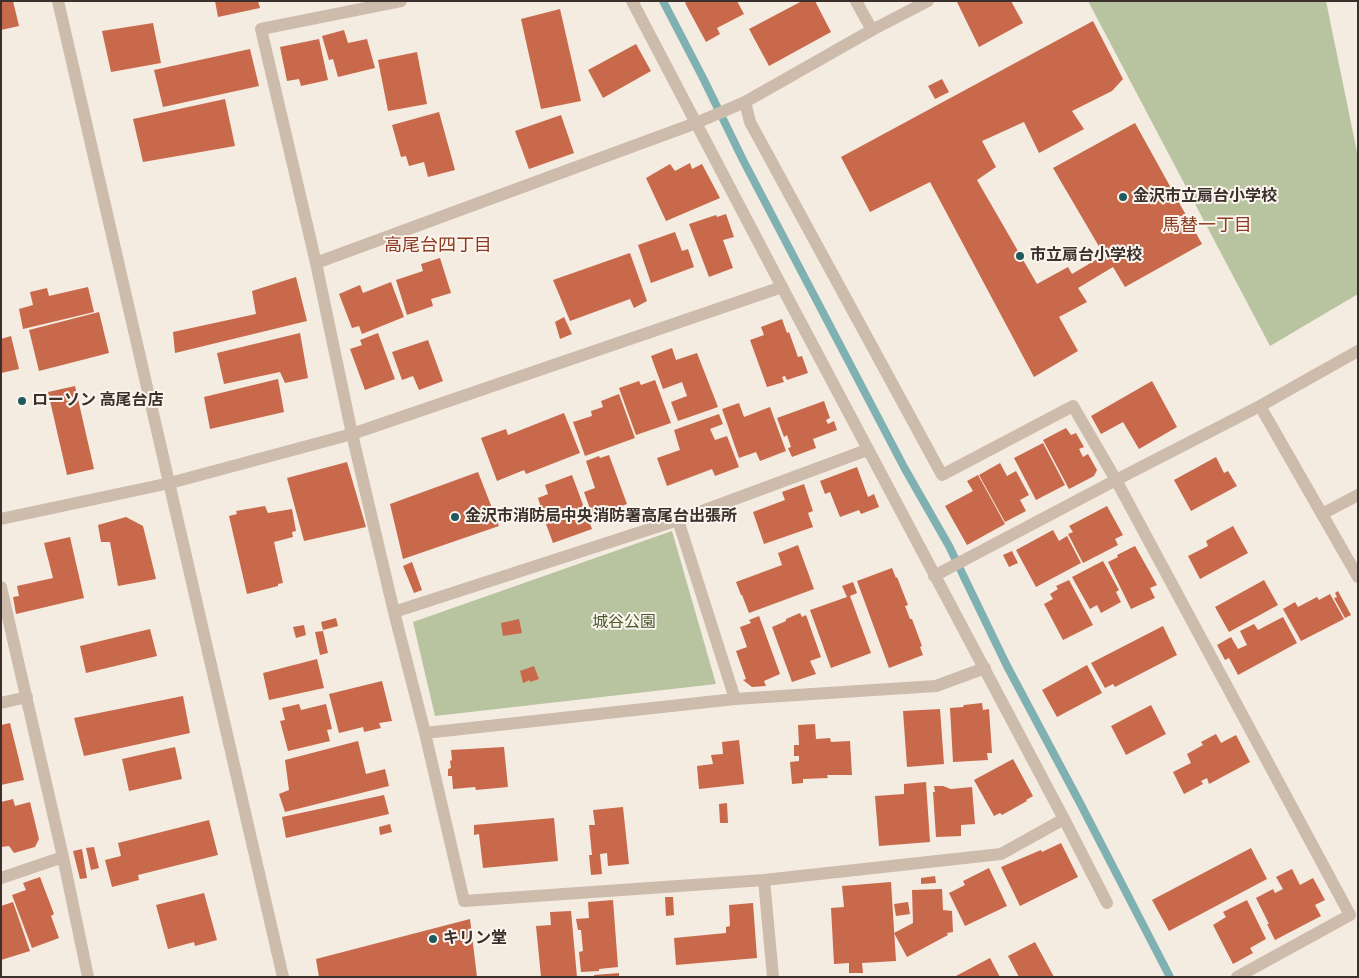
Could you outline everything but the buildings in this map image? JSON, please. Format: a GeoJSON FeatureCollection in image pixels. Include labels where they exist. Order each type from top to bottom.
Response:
{"type":"FeatureCollection","features":[{"type":"Feature","properties":{"kind":"street"},"geometry":{"type":"LineString","coordinates":[[58,1],[283,977]]}},
{"type":"Feature","properties":{"kind":"street"},"geometry":{"type":"LineString","coordinates":[[402,1],[261,29],[316,263],[352,434],[394,612],[426,734],[464,901],[764,880],[1001,854],[1064,819]]}},
{"type":"Feature","properties":{"kind":"street"},"geometry":{"type":"LineString","coordinates":[[632,1],[867,450],[940,573],[986,668],[1106,903]]}},
{"type":"Feature","properties":{"kind":"street"},"geometry":{"type":"LineString","coordinates":[[856,1],[872,30]]}},
{"type":"Feature","properties":{"kind":"street"},"geometry":{"type":"LineString","coordinates":[[316,263],[696,123],[739,104],[928,1]]}},
{"type":"Feature","properties":{"kind":"street"},"geometry":{"type":"LineString","coordinates":[[739,104],[942,475],[1073,406],[1116,480],[1354,913],[1237,977]]}},
{"type":"Feature","properties":{"kind":"street"},"geometry":{"type":"LineString","coordinates":[[1,520],[170,483],[352,434],[782,287]]}},
{"type":"Feature","properties":{"kind":"street"},"geometry":{"type":"LineString","coordinates":[[940,573],[1260,406],[1358,351]]}},
{"type":"Feature","properties":{"kind":"street"},"geometry":{"type":"LineString","coordinates":[[1260,406],[1358,577]]}},
{"type":"Feature","properties":{"kind":"street"},"geometry":{"type":"LineString","coordinates":[[394,612],[678,520],[867,450]]}},
{"type":"Feature","properties":{"kind":"street"},"geometry":{"type":"LineString","coordinates":[[1322,514],[1358,495]]}},
{"type":"Feature","properties":{"kind":"street"},"geometry":{"type":"LineString","coordinates":[[678,520],[735,699]]}},
{"type":"Feature","properties":{"kind":"street"},"geometry":{"type":"LineString","coordinates":[[1,587],[63,857],[88,977]]}},
{"type":"Feature","properties":{"kind":"street"},"geometry":{"type":"LineString","coordinates":[[426,734],[735,699],[936,686],[986,668]]}},
{"type":"Feature","properties":{"kind":"street"},"geometry":{"type":"LineString","coordinates":[[1,703],[27,697]]}},
{"type":"Feature","properties":{"kind":"street"},"geometry":{"type":"LineString","coordinates":[[1,878],[63,857]]}},
{"type":"Feature","properties":{"kind":"street"},"geometry":{"type":"LineString","coordinates":[[764,880],[773,977]]}},
{"type":"Feature","properties":{"kind":"green space"},"geometry":{"type":"Polygon","coordinates":[[[1088,1],[1326,1],[1358,157],[1358,294],[1270,346],[1088,1]]]}},
{"type":"Feature","properties":{"kind":"green space","name":"城谷公園"},"geometry":{"type":"Polygon","coordinates":[[[672,531],[716,684],[435,716],[413,622],[672,531]]]}},
{"type":"Feature","properties":{"kind":"waterway"},"geometry":{"type":"LineString","coordinates":[[663,1],[743,160],[905,469],[949,546],[1007,666],[1170,977]]}},
{"type":"Feature","properties":{"kind":"place","name":"金沢市立扇台小学校"},"geometry":{"type":"Point","coordinates":[1123,197]}},
{"type":"Feature","properties":{"kind":"place","name":"市立扇台小学校"},"geometry":{"type":"Point","coordinates":[1020,256]}},
{"type":"Feature","properties":{"kind":"place","name":"ローソン 高尾台店"},"geometry":{"type":"Point","coordinates":[22,401]}},
{"type":"Feature","properties":{"kind":"place","name":"金沢市消防局中央消防署高尾台出張所"},"geometry":{"type":"Point","coordinates":[455,517]}},
{"type":"Feature","properties":{"kind":"place","name":"キリン堂"},"geometry":{"type":"Point","coordinates":[433,939]}},
{"type":"Feature","properties":{"kind":"district","name":"馬替一丁目"},"geometry":{"type":"Point","coordinates":[1207,226]}},
{"type":"Feature","properties":{"kind":"district","name":"高尾台四丁目"},"geometry":{"type":"Point","coordinates":[438,246]}}]}
